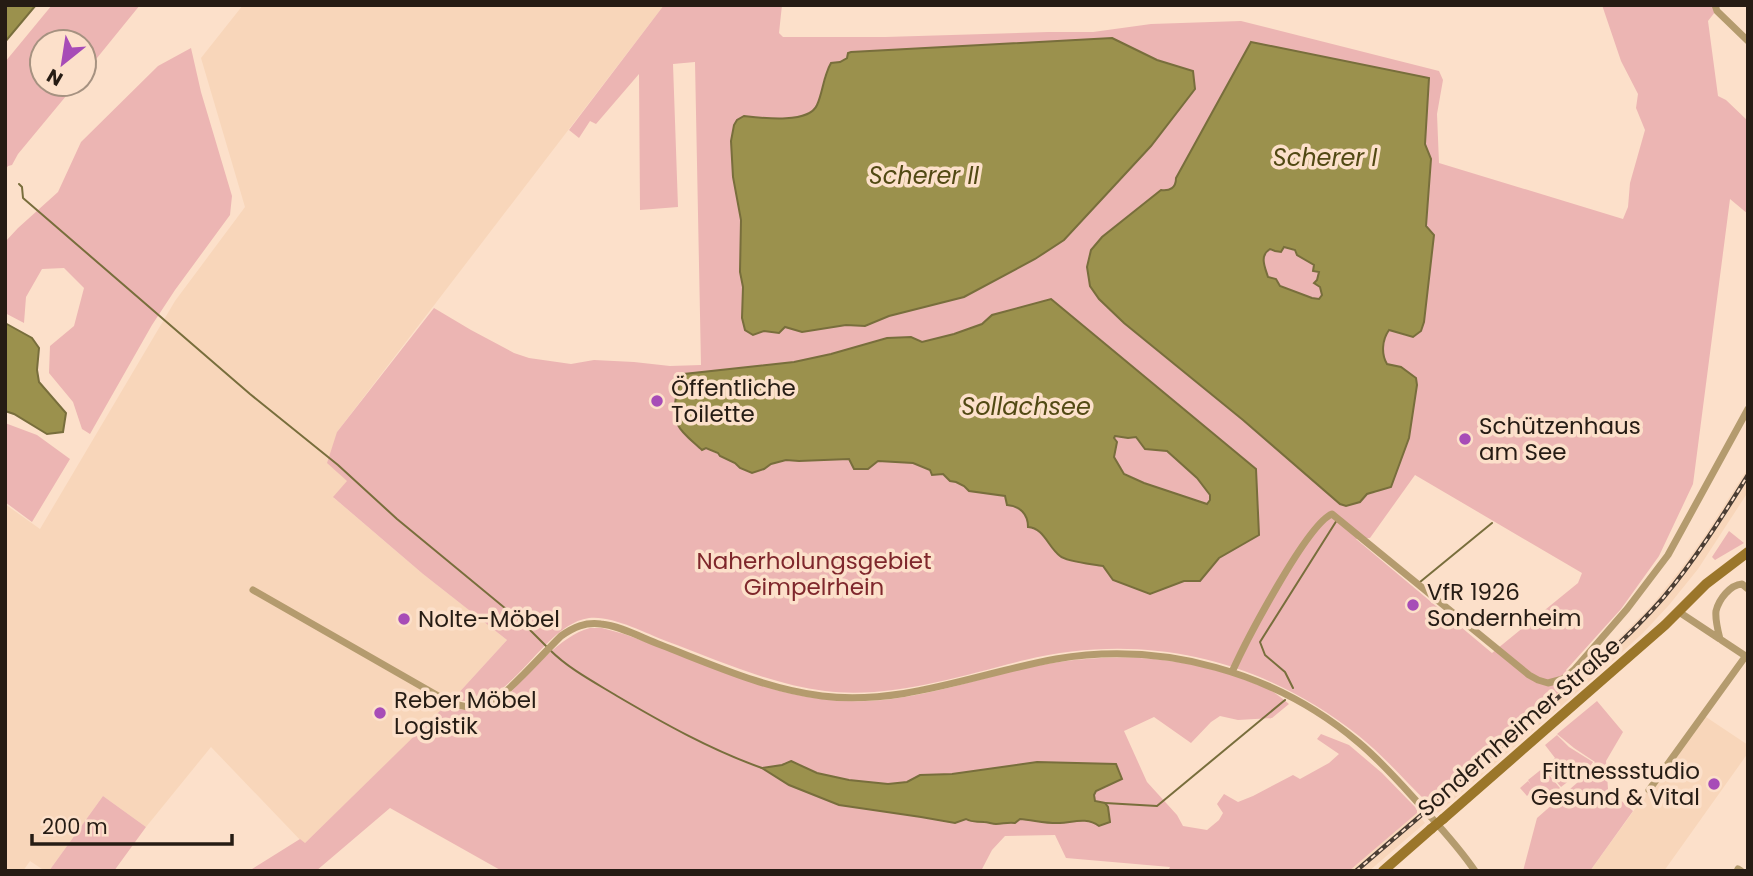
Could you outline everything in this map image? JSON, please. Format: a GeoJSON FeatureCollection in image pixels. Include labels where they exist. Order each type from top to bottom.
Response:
{"type":"FeatureCollection","features":[{"type":"Feature","properties":{"kind":"main road","name":"Sondernheimer Straße"},"geometry":{"type":"LineString","coordinates":[[1383,871],[1587,694],[1679,612],[1706,584],[1748,552]]}},
{"type":"Feature","properties":{"kind":"street"},"geometry":{"type":"LineString","coordinates":[[1716,8],[1748,41]]}},
{"type":"Feature","properties":{"kind":"street"},"geometry":{"type":"LineString","coordinates":[[1232,672],[1290,566],[1325,517],[1332,514],[1533,678],[1548,683],[1563,679],[1604,637],[1668,555],[1748,409]]}},
{"type":"Feature","properties":{"kind":"street"},"geometry":{"type":"LineString","coordinates":[[1720,639],[1717,608],[1731,588],[1736,584],[1746,584]]}},
{"type":"Feature","properties":{"kind":"street"},"geometry":{"type":"LineString","coordinates":[[253,590],[456,705],[471,707],[496,700],[571,629],[590,624],[604,624],[760,682],[841,698],[891,696],[1055,660],[1093,655],[1170,657],[1232,672],[1272,687],[1311,708],[1359,742],[1390,772],[1455,844],[1475,871]]}},
{"type":"Feature","properties":{"kind":"street"},"geometry":{"type":"LineString","coordinates":[[1649,790],[1746,657],[1679,612]]}},
{"type":"Feature","properties":{"kind":"shaded area","name":"Nolte-Möbel"},"geometry":{"type":"Polygon","coordinates":[[[243,5],[664,5],[337,432],[348,481],[334,498],[423,574],[507,640],[454,698],[304,844],[211,747],[146,827],[103,796],[49,871],[30,861],[23,871],[5,871],[5,504],[40,529],[175,301],[245,207],[201,58],[243,5]]]}},
{"type":"Feature","properties":{"kind":"shaded area"},"geometry":{"type":"Polygon","coordinates":[[[1748,468],[1748,492],[1698,569],[1669,605],[1607,666],[1438,813],[1429,802],[1611,647],[1653,604],[1708,531],[1748,468]]]}},
{"type":"Feature","properties":{"kind":"shaded area"},"geometry":{"type":"Polygon","coordinates":[[[1703,715],[1748,745],[1748,753],[1664,871],[1590,871],[1703,715]]]}},
{"type":"Feature","properties":{"kind":"shaded area"},"geometry":{"type":"Polygon","coordinates":[[[1417,813],[1425,823],[1369,871],[1349,871],[1417,813]]]}},
{"type":"Feature","properties":{"kind":"green space"},"geometry":{"type":"Polygon","coordinates":[[[52,5],[140,5],[98,57],[98,28],[33,28],[52,5]]]}},
{"type":"Feature","properties":{"kind":"green space","name":"Naherholungsgebiet Gimpelrhein"},"geometry":{"type":"Polygon","coordinates":[[[664,5],[782,5],[779,33],[783,37],[1093,32],[1151,24],[1241,21],[1439,71],[1443,80],[1437,114],[1439,163],[1623,219],[1645,130],[1636,108],[1638,94],[1621,61],[1602,5],[1713,5],[1715,12],[1708,21],[1718,96],[1748,121],[1748,214],[1730,199],[1693,484],[1659,556],[1621,609],[1566,670],[1574,679],[1428,803],[1359,736],[1322,709],[1243,670],[1201,658],[1158,651],[1115,649],[1070,652],[901,689],[850,693],[784,683],[618,622],[589,618],[571,624],[554,637],[507,685],[490,696],[473,701],[454,698],[507,640],[423,574],[333,497],[347,481],[327,463],[337,432],[434,308],[514,353],[529,358],[571,364],[594,360],[670,366],[701,365],[695,62],[673,64],[678,207],[640,210],[639,74],[596,124],[590,121],[579,138],[569,130],[664,5]],[[1112,38],[848,56],[826,71],[819,101],[810,113],[782,118],[744,116],[731,141],[733,177],[741,220],[742,318],[745,330],[753,335],[764,331],[779,333],[785,327],[802,332],[846,325],[865,326],[889,316],[964,297],[1035,259],[1064,240],[1151,145],[1195,89],[1193,71],[1157,60],[1112,38]],[[1251,42],[1172,188],[1161,190],[1102,237],[1099,299],[1340,504],[1346,506],[1360,502],[1367,494],[1378,492],[1401,367],[1387,364],[1383,351],[1384,342],[1389,330],[1407,336],[1426,226],[1431,160],[1425,144],[1429,78],[1251,42]],[[1051,299],[992,315],[982,324],[922,342],[911,337],[794,362],[684,374],[706,448],[736,463],[740,468],[764,469],[786,460],[849,459],[913,463],[942,474],[969,491],[1005,496],[1012,505],[1024,512],[1033,527],[1061,557],[1103,566],[1113,580],[1150,594],[1184,581],[1200,581],[1219,558],[1259,535],[1256,469],[1051,299]],[[1415,475],[1370,538],[1356,539],[1492,653],[1578,583],[1582,573],[1415,475]]]}},
{"type":"Feature","properties":{"kind":"green space"},"geometry":{"type":"Polygon","coordinates":[[[28,34],[28,98],[64,98],[12,165],[5,170],[5,62],[28,34]]]}},
{"type":"Feature","properties":{"kind":"green space"},"geometry":{"type":"Polygon","coordinates":[[[191,48],[201,92],[232,196],[230,215],[152,325],[90,434],[82,429],[73,402],[49,373],[50,346],[74,326],[84,288],[64,268],[42,269],[26,297],[24,323],[5,313],[5,242],[58,192],[81,142],[158,66],[191,48]]]}},
{"type":"Feature","properties":{"kind":"green space"},"geometry":{"type":"Polygon","coordinates":[[[1284,247],[1304,256],[1319,271],[1317,280],[1322,295],[1319,299],[1288,290],[1267,274],[1263,261],[1265,253],[1271,248],[1284,247]]]}},
{"type":"Feature","properties":{"kind":"green space"},"geometry":{"type":"Polygon","coordinates":[[[5,423],[37,435],[70,459],[32,522],[5,502],[5,423]]]}},
{"type":"Feature","properties":{"kind":"green space"},"geometry":{"type":"Polygon","coordinates":[[[1115,436],[1136,437],[1145,449],[1167,451],[1197,478],[1210,495],[1210,500],[1207,504],[1144,483],[1124,473],[1114,457],[1115,436]]]}},
{"type":"Feature","properties":{"kind":"green space"},"geometry":{"type":"Polygon","coordinates":[[[1729,531],[1744,543],[1715,560],[1712,557],[1729,531]]]}},
{"type":"Feature","properties":{"kind":"green space"},"geometry":{"type":"Polygon","coordinates":[[[602,628],[776,690],[819,699],[848,701],[913,696],[1018,670],[1082,659],[1152,659],[1198,666],[1265,688],[1289,704],[1272,718],[1238,720],[1220,716],[1191,743],[1154,717],[1124,731],[1147,782],[1177,815],[1183,826],[1207,830],[1223,813],[1217,804],[1224,794],[1238,802],[1293,775],[1300,779],[1329,763],[1339,754],[1317,739],[1321,734],[1349,745],[1382,773],[1417,809],[1417,813],[1349,871],[1168,871],[1170,867],[1066,858],[1055,835],[1005,836],[992,850],[981,871],[502,871],[390,808],[316,871],[249,871],[300,839],[305,843],[446,705],[462,710],[477,710],[498,703],[556,648],[578,632],[602,628]],[[791,761],[763,768],[921,817],[954,823],[966,819],[976,822],[1014,823],[1020,819],[1051,823],[1094,823],[1105,803],[1095,801],[1094,796],[1096,791],[1107,787],[952,774],[920,775],[907,782],[888,784],[817,773],[791,761]]]}},
{"type":"Feature","properties":{"kind":"green space"},"geometry":{"type":"Polygon","coordinates":[[[1597,701],[1623,732],[1606,761],[1608,789],[1633,811],[1590,871],[1523,871],[1537,818],[1586,775],[1595,762],[1557,734],[1597,701]]]}},
{"type":"Feature","properties":{"kind":"green space"},"geometry":{"type":"Polygon","coordinates":[[[1557,735],[1569,747],[1593,762],[1586,773],[1575,776],[1561,787],[1544,767],[1555,758],[1545,745],[1557,735]]]}},
{"type":"Feature","properties":{"kind":"green space"},"geometry":{"type":"Polygon","coordinates":[[[1543,768],[1560,788],[1545,801],[1537,791],[1532,796],[1527,796],[1520,788],[1528,781],[1531,785],[1528,780],[1543,768]]]}},
{"type":"Feature","properties":{"kind":"green space"},"geometry":{"type":"Polygon","coordinates":[[[103,796],[146,827],[114,871],[49,871],[103,796]]]}},
{"type":"Feature","properties":{"kind":"water"},"geometry":{"type":"Polygon","coordinates":[[[5,5],[36,5],[5,42],[5,5]]]}},
{"type":"Feature","properties":{"kind":"water","name":"Scherer II"},"geometry":{"type":"Polygon","coordinates":[[[1112,38],[1157,60],[1193,71],[1195,89],[1151,146],[1064,240],[1035,259],[964,297],[889,316],[865,326],[846,325],[802,332],[785,327],[779,333],[764,331],[753,335],[745,330],[740,272],[741,220],[733,177],[731,141],[737,120],[744,116],[795,117],[812,111],[819,100],[831,63],[840,62],[851,52],[1112,38]]]}},
{"type":"Feature","properties":{"kind":"water","name":"Scherer I"},"geometry":{"type":"Polygon","coordinates":[[[1251,42],[1429,78],[1425,144],[1431,159],[1426,226],[1434,235],[1424,322],[1421,331],[1413,337],[1389,330],[1383,347],[1387,364],[1401,367],[1416,378],[1417,385],[1409,438],[1391,487],[1367,494],[1360,502],[1346,506],[1340,504],[1099,299],[1090,286],[1087,267],[1091,250],[1102,237],[1161,190],[1172,188],[1251,42]],[[1284,247],[1281,252],[1270,249],[1267,252],[1264,262],[1268,277],[1276,279],[1280,286],[1319,299],[1322,295],[1320,287],[1314,283],[1319,272],[1313,271],[1314,265],[1297,255],[1295,250],[1284,247]]]}},
{"type":"Feature","properties":{"kind":"water","name":"Sollachsee"},"geometry":{"type":"Polygon","coordinates":[[[1051,299],[1256,469],[1259,535],[1219,558],[1200,581],[1184,581],[1150,594],[1113,580],[1103,566],[1060,556],[1042,534],[1028,527],[1027,518],[1022,512],[1007,505],[1005,496],[969,491],[943,474],[932,475],[930,470],[913,463],[878,461],[868,469],[854,469],[849,459],[786,460],[752,473],[718,453],[706,448],[702,450],[678,425],[676,399],[684,374],[794,362],[887,338],[911,337],[922,342],[982,324],[992,315],[1051,299]],[[1136,437],[1114,438],[1117,442],[1114,457],[1124,474],[1207,504],[1210,495],[1197,478],[1167,451],[1145,449],[1136,437]]]}},
{"type":"Feature","properties":{"kind":"water"},"geometry":{"type":"Polygon","coordinates":[[[5,323],[32,338],[39,348],[39,382],[66,413],[63,432],[47,434],[5,411],[5,323]]]}},
{"type":"Feature","properties":{"kind":"water"},"geometry":{"type":"Polygon","coordinates":[[[791,761],[817,773],[888,784],[907,782],[920,775],[952,774],[1037,762],[1116,764],[1122,779],[1096,791],[1094,795],[1095,801],[1105,803],[1108,807],[1110,822],[1099,826],[1085,821],[1055,823],[1020,819],[1015,823],[995,824],[966,819],[955,823],[839,805],[789,785],[762,768],[791,761]]]}},
{"type":"Feature","properties":{"kind":"waterway"},"geometry":{"type":"LineString","coordinates":[[19,184],[23,198],[250,394],[338,465],[397,519],[523,623],[546,646]]}},
{"type":"Feature","properties":{"kind":"waterway"},"geometry":{"type":"LineString","coordinates":[[1293,688],[1285,672],[1265,655],[1260,642],[1337,520]]}},
{"type":"Feature","properties":{"kind":"waterway"},"geometry":{"type":"LineString","coordinates":[[1420,582],[1492,523]]}},
{"type":"Feature","properties":{"kind":"waterway"},"geometry":{"type":"LineString","coordinates":[[550,650],[582,675],[652,716],[706,744],[762,768]]}},
{"type":"Feature","properties":{"kind":"waterway"},"geometry":{"type":"LineString","coordinates":[[1105,803],[1157,806],[1285,700]]}},
{"type":"Feature","properties":{"kind":"railway"},"geometry":{"type":"LineString","coordinates":[[1356,871],[1631,632],[1686,569],[1748,475]]}},
{"type":"Feature","properties":{"kind":"place","name":"Öffentliche Toilette"},"geometry":{"type":"Point","coordinates":[657,401]}},
{"type":"Feature","properties":{"kind":"place","name":"Schützenhaus am See"},"geometry":{"type":"Point","coordinates":[1465,439]}},
{"type":"Feature","properties":{"kind":"place","name":"VfR 1926 Sondernheim"},"geometry":{"type":"Point","coordinates":[1413,605]}},
{"type":"Feature","properties":{"kind":"place","name":"Nolte-Möbel"},"geometry":{"type":"Point","coordinates":[404,619]}},
{"type":"Feature","properties":{"kind":"place","name":"Reber Möbel Logistik"},"geometry":{"type":"Point","coordinates":[380,713]}},
{"type":"Feature","properties":{"kind":"place","name":"Fittnessstudio Gesund & Vital"},"geometry":{"type":"Point","coordinates":[1714,784]}}]}
